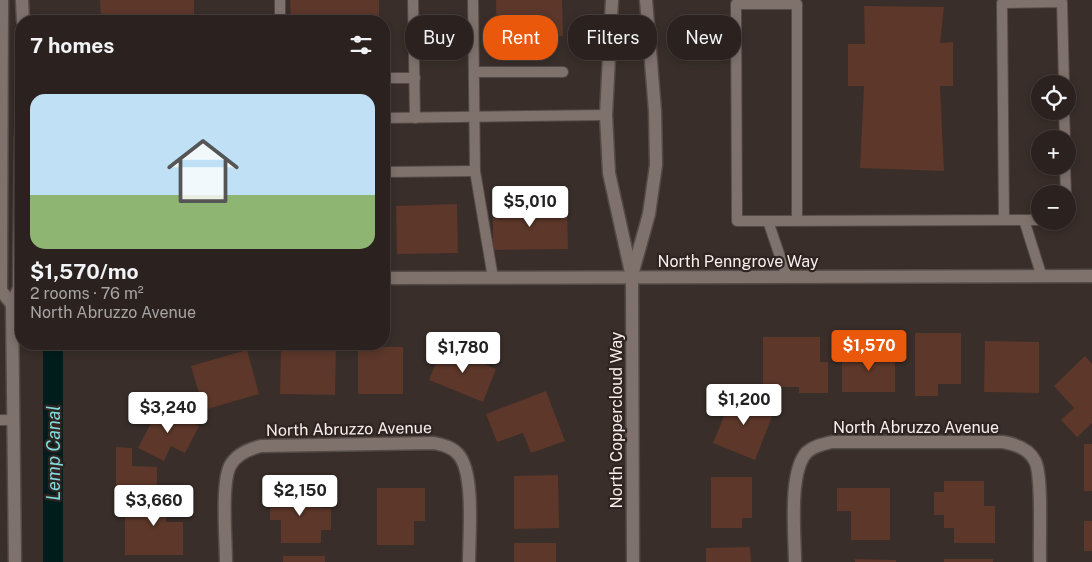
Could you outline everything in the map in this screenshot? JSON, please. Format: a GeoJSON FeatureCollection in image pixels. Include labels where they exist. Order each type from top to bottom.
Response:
{"type":"FeatureCollection","features":[{"type":"Feature","properties":{"kind":"street"},"geometry":{"type":"LineString","coordinates":[[2,0],[1,291],[12,304]]}},
{"type":"Feature","properties":{"kind":"street"},"geometry":{"type":"LineString","coordinates":[[22,0],[22,15]]}},
{"type":"Feature","properties":{"kind":"street","name":"North Coppercloud Way"},"geometry":{"type":"LineString","coordinates":[[612,0],[606,115],[609,173],[632,277],[633,562]]}},
{"type":"Feature","properties":{"kind":"street","name":"North Coppercloud Way"},"geometry":{"type":"LineString","coordinates":[[632,277],[649,214],[656,165],[655,111],[646,0]]}},
{"type":"Feature","properties":{"kind":"street","name":"North Penngrove Way"},"geometry":{"type":"LineString","coordinates":[[390,278],[1092,276]]}},
{"type":"Feature","properties":{"kind":"street"},"geometry":{"type":"LineString","coordinates":[[15,297],[12,304],[6,420],[15,562]]}},
{"type":"Feature","properties":{"kind":"street","name":"North Abruzzo Avenue"},"geometry":{"type":"LineString","coordinates":[[795,562],[794,481],[807,452],[820,444],[832,442],[1003,442],[1016,444],[1026,450],[1036,461],[1039,479],[1040,562]]}},
{"type":"Feature","properties":{"kind":"street","name":"North Abruzzo Avenue"},"geometry":{"type":"LineString","coordinates":[[226,562],[225,481],[230,465],[250,448],[261,446],[434,443],[448,446],[458,453],[464,463],[468,479],[469,562]]}},
{"type":"Feature","properties":{"kind":"lane"},"geometry":{"type":"LineString","coordinates":[[280,0],[280,15]]}},
{"type":"Feature","properties":{"kind":"lane"},"geometry":{"type":"LineString","coordinates":[[413,0],[415,118]]}},
{"type":"Feature","properties":{"kind":"lane"},"geometry":{"type":"LineString","coordinates":[[473,0],[475,171],[493,278]]}},
{"type":"Feature","properties":{"kind":"lane"},"geometry":{"type":"LineString","coordinates":[[1004,220],[1002,3],[1062,2],[1064,75]]}},
{"type":"Feature","properties":{"kind":"lane"},"geometry":{"type":"LineString","coordinates":[[797,220],[797,4],[736,4],[737,221],[1031,220]]}},
{"type":"Feature","properties":{"kind":"lane"},"geometry":{"type":"LineString","coordinates":[[474,72],[563,72]]}},
{"type":"Feature","properties":{"kind":"lane"},"geometry":{"type":"LineString","coordinates":[[390,78],[415,78]]}},
{"type":"Feature","properties":{"kind":"lane"},"geometry":{"type":"LineString","coordinates":[[390,118],[606,115]]}},
{"type":"Feature","properties":{"kind":"lane"},"geometry":{"type":"LineString","coordinates":[[390,172],[475,171]]}},
{"type":"Feature","properties":{"kind":"lane"},"geometry":{"type":"LineString","coordinates":[[1024,220],[1042,277]]}},
{"type":"Feature","properties":{"kind":"lane"},"geometry":{"type":"LineString","coordinates":[[768,221],[787,277]]}},
{"type":"Feature","properties":{"kind":"building"},"geometry":{"type":"Polygon","coordinates":[[[100,0],[194,0],[194,15],[101,15],[100,0]]]}},
{"type":"Feature","properties":{"kind":"building"},"geometry":{"type":"Polygon","coordinates":[[[290,0],[379,0],[379,15],[291,15],[290,0]]]}},
{"type":"Feature","properties":{"kind":"building"},"geometry":{"type":"Polygon","coordinates":[[[496,0],[562,0],[563,36],[558,36],[558,15],[496,15],[496,0]]]}},
{"type":"Feature","properties":{"kind":"building"},"geometry":{"type":"Polygon","coordinates":[[[864,6],[944,7],[940,43],[953,42],[953,86],[940,86],[944,171],[860,168],[864,86],[848,86],[848,44],[865,44],[864,6]]]}},
{"type":"Feature","properties":{"kind":"building"},"geometry":{"type":"Polygon","coordinates":[[[457,204],[458,253],[397,254],[396,206],[457,204]]]}},
{"type":"Feature","properties":{"kind":"building"},"geometry":{"type":"Polygon","coordinates":[[[567,205],[568,249],[493,250],[493,206],[567,205]]]}},
{"type":"Feature","properties":{"kind":"building"},"geometry":{"type":"Polygon","coordinates":[[[915,333],[961,333],[961,384],[938,384],[938,396],[915,396],[915,333]]]}},
{"type":"Feature","properties":{"kind":"building"},"geometry":{"type":"Polygon","coordinates":[[[763,337],[820,337],[820,362],[828,362],[828,393],[799,393],[799,387],[763,387],[763,337]]]}},
{"type":"Feature","properties":{"kind":"building"},"geometry":{"type":"Polygon","coordinates":[[[985,341],[1039,342],[1039,393],[984,392],[985,341]]]}},
{"type":"Feature","properties":{"kind":"building"},"geometry":{"type":"Polygon","coordinates":[[[443,346],[496,369],[483,402],[429,380],[443,346]]]}},
{"type":"Feature","properties":{"kind":"building"},"geometry":{"type":"Polygon","coordinates":[[[390,347],[403,347],[403,394],[358,394],[358,350],[390,350],[390,347]]]}},
{"type":"Feature","properties":{"kind":"building"},"geometry":{"type":"Polygon","coordinates":[[[247,350],[259,394],[204,410],[191,366],[247,350]]]}},
{"type":"Feature","properties":{"kind":"building"},"geometry":{"type":"Polygon","coordinates":[[[281,350],[336,350],[335,395],[280,394],[281,350]]]}},
{"type":"Feature","properties":{"kind":"building"},"geometry":{"type":"Polygon","coordinates":[[[895,352],[895,392],[842,392],[842,353],[895,352]]]}},
{"type":"Feature","properties":{"kind":"building"},"geometry":{"type":"Polygon","coordinates":[[[1085,356],[1092,364],[1092,423],[1077,437],[1061,420],[1074,408],[1054,386],[1085,356]]]}},
{"type":"Feature","properties":{"kind":"building"},"geometry":{"type":"Polygon","coordinates":[[[546,391],[565,441],[531,453],[523,433],[497,442],[486,414],[546,391]]]}},
{"type":"Feature","properties":{"kind":"building"},"geometry":{"type":"Polygon","coordinates":[[[734,392],[775,409],[755,460],[713,443],[734,392]]]}},
{"type":"Feature","properties":{"kind":"building"},"geometry":{"type":"Polygon","coordinates":[[[160,406],[199,426],[185,453],[171,446],[164,461],[138,448],[160,406]]]}},
{"type":"Feature","properties":{"kind":"building"},"geometry":{"type":"Polygon","coordinates":[[[1084,444],[1092,444],[1092,491],[1084,491],[1084,444]]]}},
{"type":"Feature","properties":{"kind":"building"},"geometry":{"type":"Polygon","coordinates":[[[116,447],[132,448],[132,466],[157,467],[157,486],[116,486],[116,447]]]}},
{"type":"Feature","properties":{"kind":"building"},"geometry":{"type":"Polygon","coordinates":[[[558,475],[559,528],[514,529],[514,476],[558,475]]]}},
{"type":"Feature","properties":{"kind":"building"},"geometry":{"type":"Polygon","coordinates":[[[711,477],[752,477],[752,518],[742,518],[742,528],[711,528],[711,477]]]}},
{"type":"Feature","properties":{"kind":"building"},"geometry":{"type":"Polygon","coordinates":[[[944,481],[984,481],[984,506],[995,506],[995,543],[954,543],[954,528],[944,528],[944,515],[934,515],[934,492],[944,492],[944,481]]]}},
{"type":"Feature","properties":{"kind":"building"},"geometry":{"type":"Polygon","coordinates":[[[377,488],[425,488],[425,521],[414,521],[414,545],[377,545],[377,488]]]}},
{"type":"Feature","properties":{"kind":"building"},"geometry":{"type":"Polygon","coordinates":[[[837,488],[890,488],[890,540],[851,540],[851,511],[837,511],[837,488]]]}},
{"type":"Feature","properties":{"kind":"building"},"geometry":{"type":"Polygon","coordinates":[[[146,494],[182,494],[181,515],[166,514],[166,522],[183,522],[183,555],[125,555],[125,505],[146,505],[146,494]]]}},
{"type":"Feature","properties":{"kind":"building"},"geometry":{"type":"Polygon","coordinates":[[[270,494],[321,494],[321,508],[331,508],[331,530],[321,530],[321,543],[281,543],[281,520],[270,520],[270,494]]]}},
{"type":"Feature","properties":{"kind":"building"},"geometry":{"type":"Polygon","coordinates":[[[1084,521],[1092,521],[1092,551],[1084,551],[1084,521]]]}},
{"type":"Feature","properties":{"kind":"building"},"geometry":{"type":"Polygon","coordinates":[[[514,543],[556,543],[556,562],[514,562],[514,543]]]}},
{"type":"Feature","properties":{"kind":"building"},"geometry":{"type":"Polygon","coordinates":[[[750,547],[751,562],[706,562],[706,548],[750,547]]]}},
{"type":"Feature","properties":{"kind":"building"},"geometry":{"type":"Polygon","coordinates":[[[283,556],[325,556],[325,562],[283,562],[283,556]]]}},
{"type":"Feature","properties":{"kind":"building"},"geometry":{"type":"Polygon","coordinates":[[[855,559],[896,560],[896,562],[855,562],[855,559]]]}},
{"type":"Feature","properties":{"kind":"building"},"geometry":{"type":"Polygon","coordinates":[[[944,559],[993,559],[993,562],[944,562],[944,559]]]}},
{"type":"Feature","properties":{"kind":"waterway","name":"Lemp Canal"},"geometry":{"type":"LineString","coordinates":[[53,350],[53,562]]}}]}
